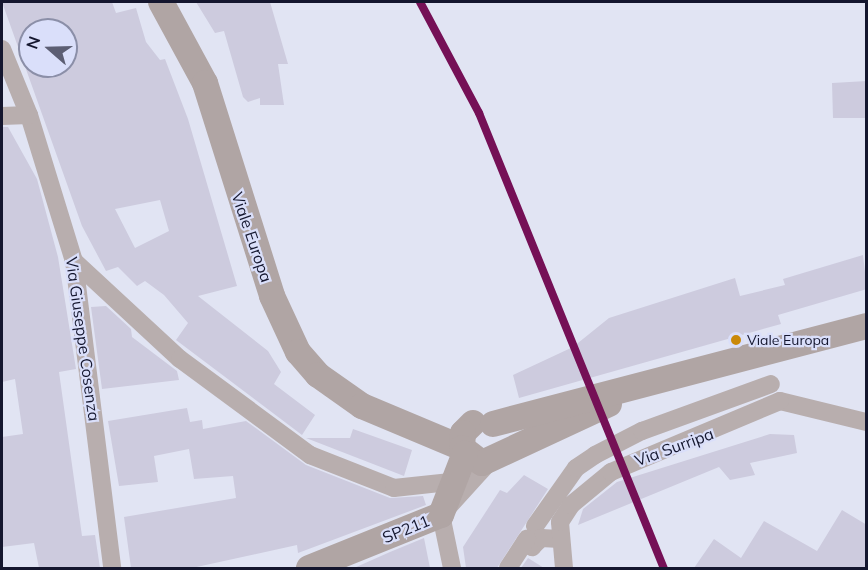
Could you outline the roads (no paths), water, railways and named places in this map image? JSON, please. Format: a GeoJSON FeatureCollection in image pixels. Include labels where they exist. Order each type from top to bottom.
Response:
{"type":"FeatureCollection","features":[{"type":"Feature","properties":{"kind":"main road","name":"Viale Europa"},"geometry":{"type":"LineString","coordinates":[[162,2],[205,83],[272,296],[298,352],[338,391],[479,454]]}},
{"type":"Feature","properties":{"kind":"main road"},"geometry":{"type":"LineString","coordinates":[[479,454],[464,433],[483,423],[867,326]]}},
{"type":"Feature","properties":{"kind":"main road"},"geometry":{"type":"LineString","coordinates":[[479,454],[675,375]]}},
{"type":"Feature","properties":{"kind":"main road"},"geometry":{"type":"LineString","coordinates":[[404,421],[483,423],[502,434],[479,454]]}},
{"type":"Feature","properties":{"kind":"main road","name":"SP211"},"geometry":{"type":"LineString","coordinates":[[309,568],[441,515],[458,481],[479,454]]}},
{"type":"Feature","properties":{"kind":"street","name":"Via Giuseppe Cosenza"},"geometry":{"type":"LineString","coordinates":[[2,49],[29,116],[74,261],[112,568]]}},
{"type":"Feature","properties":{"kind":"street"},"geometry":{"type":"LineString","coordinates":[[2,116],[29,116]]}},
{"type":"Feature","properties":{"kind":"street"},"geometry":{"type":"LineString","coordinates":[[74,261],[180,359],[310,455],[394,488],[458,481]]}},
{"type":"Feature","properties":{"kind":"street"},"geometry":{"type":"LineString","coordinates":[[761,352],[771,384],[780,401],[867,422]]}},
{"type":"Feature","properties":{"kind":"street"},"geometry":{"type":"LineString","coordinates":[[508,568],[576,468],[642,431],[771,384]]}},
{"type":"Feature","properties":{"kind":"street","name":"Via Surripa"},"geometry":{"type":"LineString","coordinates":[[564,568],[560,522],[571,505],[611,472],[780,401]]}},
{"type":"Feature","properties":{"kind":"street"},"geometry":{"type":"LineString","coordinates":[[452,568],[441,515],[479,454]]}},
{"type":"Feature","properties":{"kind":"street"},"geometry":{"type":"LineString","coordinates":[[529,536],[532,547],[541,538],[560,539]]}},
{"type":"Feature","properties":{"kind":"place","name":"Viale Europa"},"geometry":{"type":"Point","coordinates":[736,340]}}]}
